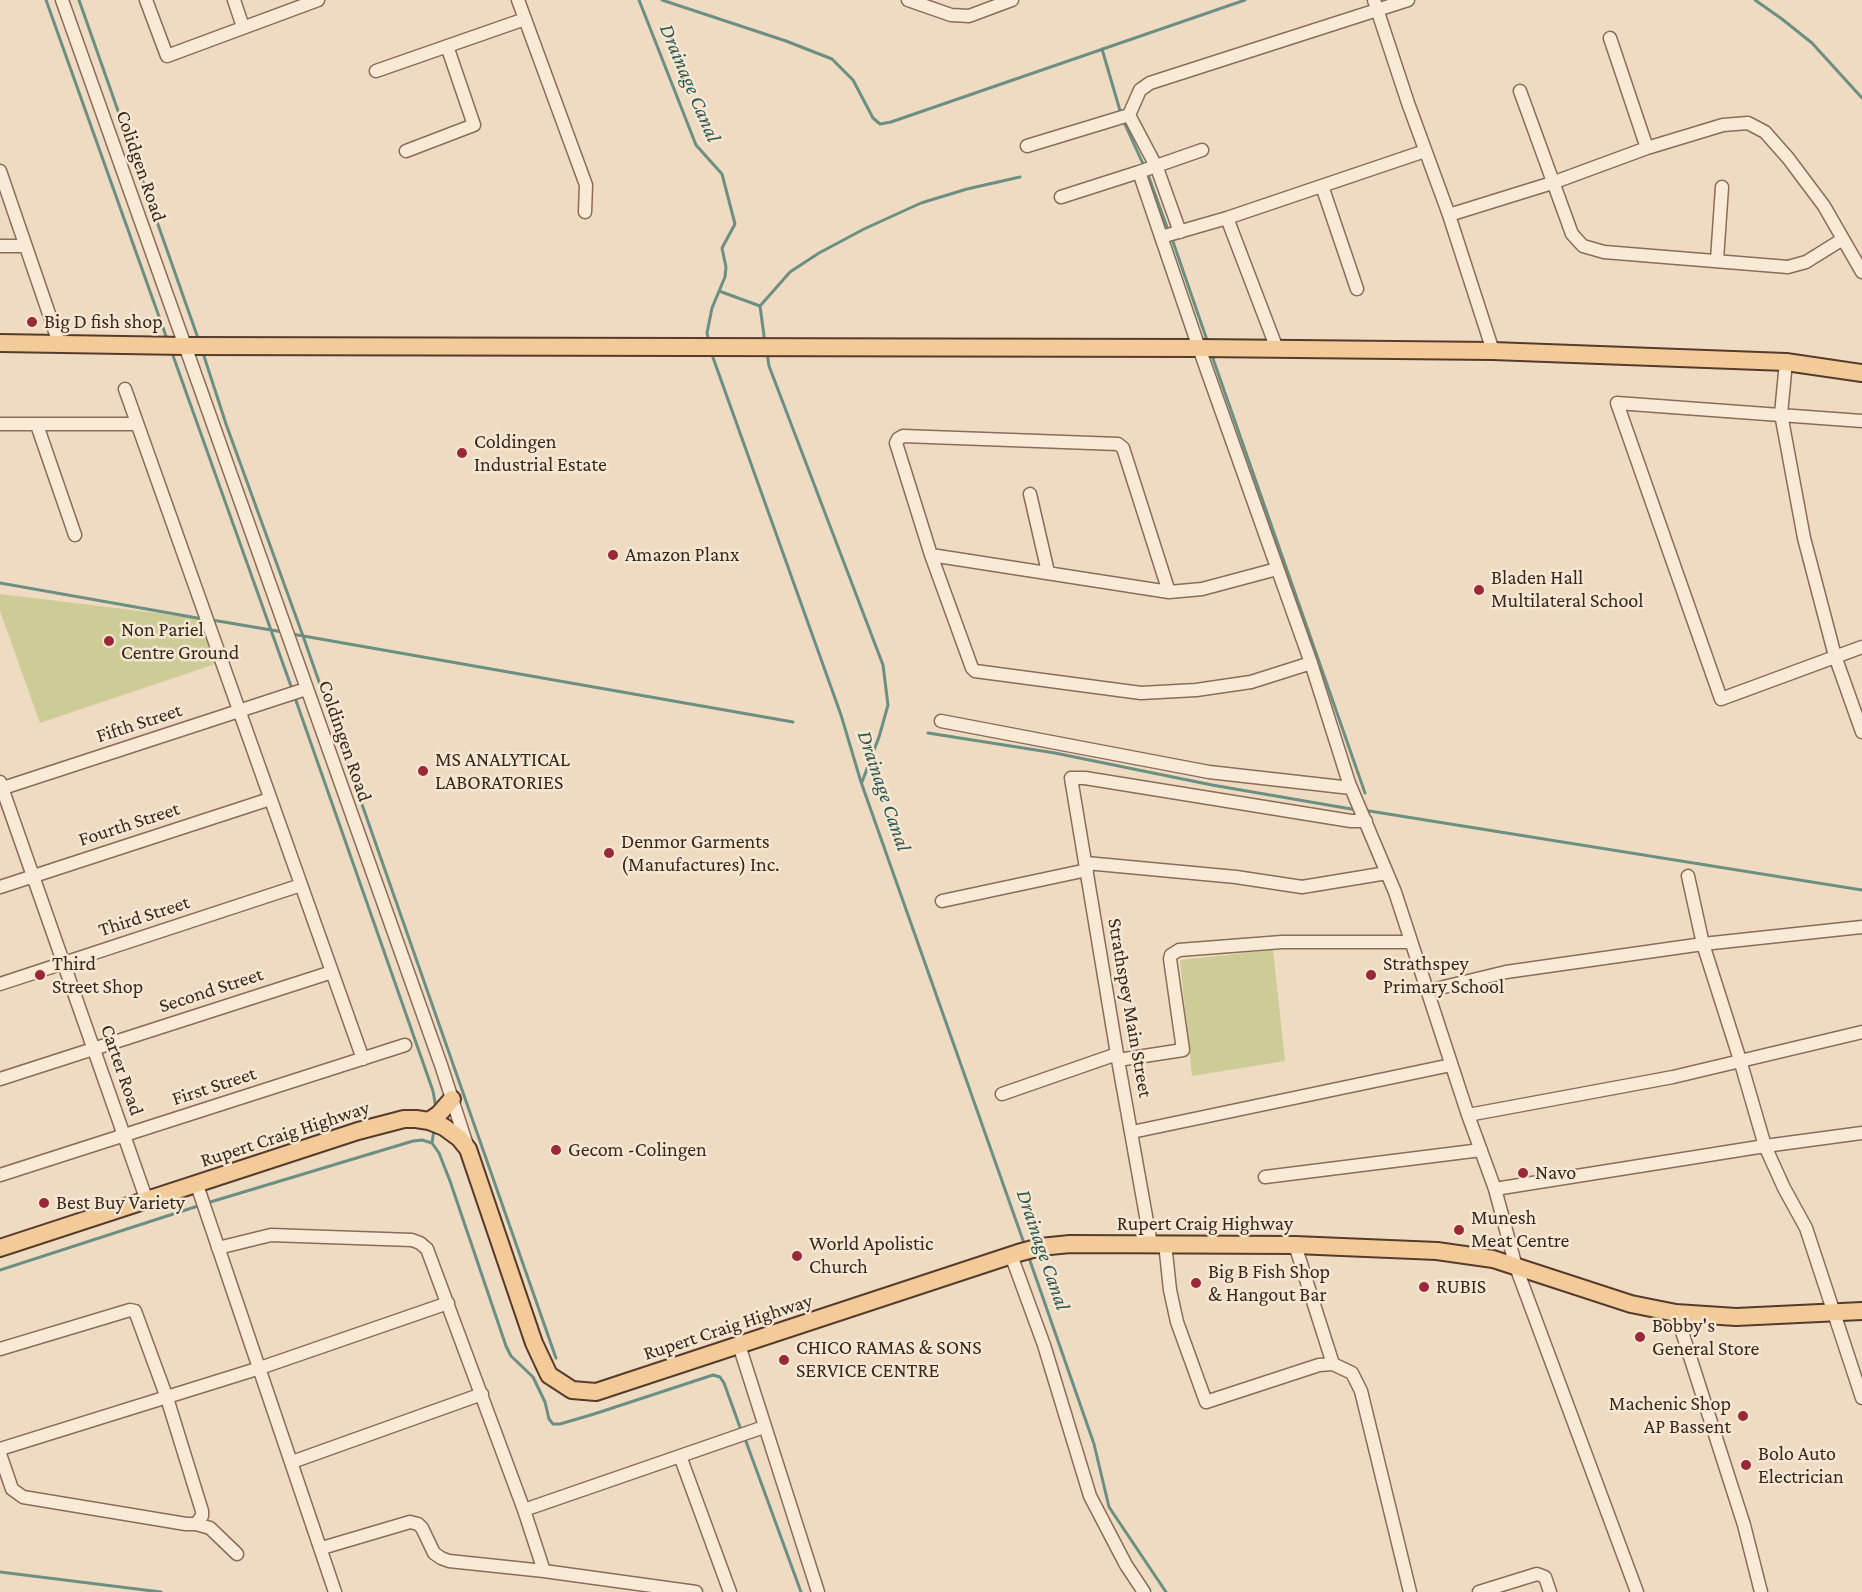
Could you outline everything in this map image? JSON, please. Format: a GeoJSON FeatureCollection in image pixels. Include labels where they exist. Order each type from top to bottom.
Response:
{"type":"FeatureCollection","features":[{"type":"Feature","properties":{"kind":"main road"},"geometry":{"type":"LineString","coordinates":[[0,342],[185,346],[1199,348],[1493,351],[1786,363],[1862,373]]}},
{"type":"Feature","properties":{"kind":"main road"},"geometry":{"type":"LineString","coordinates":[[429,1121],[439,1114],[452,1099]]}},
{"type":"Feature","properties":{"kind":"main road","name":"Rupert Craig Highway"},"geometry":{"type":"LineString","coordinates":[[0,1248],[358,1131],[404,1119],[429,1121],[444,1127],[468,1149],[534,1343],[549,1375],[572,1390],[596,1392],[1014,1254],[1040,1247],[1070,1244],[1295,1245],[1437,1251],[1481,1257],[1631,1304],[1676,1313],[1736,1317],[1862,1311]]}},
{"type":"Feature","properties":{"kind":"street","name":"Colidgen Road"},"geometry":{"type":"LineString","coordinates":[[62,0],[185,346]]}},
{"type":"Feature","properties":{"kind":"street"},"geometry":{"type":"LineString","coordinates":[[146,0],[167,56],[318,0]]}},
{"type":"Feature","properties":{"kind":"street"},"geometry":{"type":"LineString","coordinates":[[234,0],[243,27]]}},
{"type":"Feature","properties":{"kind":"street"},"geometry":{"type":"LineString","coordinates":[[518,0],[586,185],[585,212]]}},
{"type":"Feature","properties":{"kind":"street"},"geometry":{"type":"LineString","coordinates":[[908,0],[951,15],[969,16],[1012,0]]}},
{"type":"Feature","properties":{"kind":"street"},"geometry":{"type":"LineString","coordinates":[[1027,146],[1129,115],[1140,90],[1150,83],[1376,5],[1408,0]]}},
{"type":"Feature","properties":{"kind":"street"},"geometry":{"type":"LineString","coordinates":[[1376,5],[1449,215],[1493,351]]}},
{"type":"Feature","properties":{"kind":"street"},"geometry":{"type":"LineString","coordinates":[[376,71],[525,19]]}},
{"type":"Feature","properties":{"kind":"street"},"geometry":{"type":"LineString","coordinates":[[1610,38],[1647,148]]}},
{"type":"Feature","properties":{"kind":"street"},"geometry":{"type":"LineString","coordinates":[[406,151],[474,125],[447,46]]}},
{"type":"Feature","properties":{"kind":"street"},"geometry":{"type":"LineString","coordinates":[[1520,91],[1572,234],[1583,246],[1604,252],[1788,267],[1806,262],[1844,239]]}},
{"type":"Feature","properties":{"kind":"street"},"geometry":{"type":"LineString","coordinates":[[1129,115],[1156,166],[1180,232]]}},
{"type":"Feature","properties":{"kind":"street"},"geometry":{"type":"LineString","coordinates":[[1449,215],[1552,183],[1647,148],[1723,125],[1748,123],[1765,132],[1788,158],[1824,206],[1862,272]]}},
{"type":"Feature","properties":{"kind":"street"},"geometry":{"type":"LineString","coordinates":[[1061,197],[1202,150]]}},
{"type":"Feature","properties":{"kind":"street"},"geometry":{"type":"LineString","coordinates":[[1161,237],[1227,218],[1425,151]]}},
{"type":"Feature","properties":{"kind":"street"},"geometry":{"type":"LineString","coordinates":[[0,171],[59,343]]}},
{"type":"Feature","properties":{"kind":"street"},"geometry":{"type":"LineString","coordinates":[[1139,172],[1311,663],[1351,788],[1387,873],[1411,942],[1495,1189],[1516,1267],[1637,1592]]}},
{"type":"Feature","properties":{"kind":"street"},"geometry":{"type":"LineString","coordinates":[[1322,186],[1357,289]]}},
{"type":"Feature","properties":{"kind":"street"},"geometry":{"type":"LineString","coordinates":[[1717,260],[1722,187]]}},
{"type":"Feature","properties":{"kind":"street"},"geometry":{"type":"LineString","coordinates":[[1227,218],[1277,349]]}},
{"type":"Feature","properties":{"kind":"street"},"geometry":{"type":"LineString","coordinates":[[0,246],[25,246]]}},
{"type":"Feature","properties":{"kind":"street","name":"Coldingen Road"},"geometry":{"type":"LineString","coordinates":[[185,346],[299,691],[452,1099],[468,1149]]}},
{"type":"Feature","properties":{"kind":"street"},"geometry":{"type":"LineString","coordinates":[[1786,363],[1781,414],[1804,538],[1835,656],[1862,732]]}},
{"type":"Feature","properties":{"kind":"street"},"geometry":{"type":"LineString","coordinates":[[124,389],[363,1059]]}},
{"type":"Feature","properties":{"kind":"street"},"geometry":{"type":"LineString","coordinates":[[1862,422],[1617,403],[1721,699],[1862,647]]}},
{"type":"Feature","properties":{"kind":"street"},"geometry":{"type":"LineString","coordinates":[[0,424],[136,424]]}},
{"type":"Feature","properties":{"kind":"street"},"geometry":{"type":"LineString","coordinates":[[38,425],[75,535]]}},
{"type":"Feature","properties":{"kind":"street"},"geometry":{"type":"LineString","coordinates":[[1169,592],[1123,448],[1118,444],[903,436],[898,439],[896,443],[931,555],[975,671],[1140,693],[1196,690],[1251,682],[1311,663]]}},
{"type":"Feature","properties":{"kind":"street"},"geometry":{"type":"LineString","coordinates":[[1030,494],[1048,572]]}},
{"type":"Feature","properties":{"kind":"street"},"geometry":{"type":"LineString","coordinates":[[931,555],[1169,592],[1202,589],[1277,569]]}},
{"type":"Feature","properties":{"kind":"street","name":"Fifth Street"},"geometry":{"type":"LineString","coordinates":[[1,786],[299,691]]}},
{"type":"Feature","properties":{"kind":"street"},"geometry":{"type":"LineString","coordinates":[[941,721],[1209,772],[1351,788]]}},
{"type":"Feature","properties":{"kind":"street","name":"Strathspey Main Street"},"geometry":{"type":"LineString","coordinates":[[1333,1364],[1319,1365],[1206,1402],[1177,1322],[1132,1132],[1117,1057],[1071,778],[1085,778],[1351,821],[1366,821]]}},
{"type":"Feature","properties":{"kind":"street","name":"Carter Road"},"geometry":{"type":"LineString","coordinates":[[1,786],[147,1201]]}},
{"type":"Feature","properties":{"kind":"street","name":"Fourth Street"},"geometry":{"type":"LineString","coordinates":[[0,887],[270,799]]}},
{"type":"Feature","properties":{"kind":"street"},"geometry":{"type":"LineString","coordinates":[[942,900],[1086,866],[1236,877],[1302,886],[1387,873]]}},
{"type":"Feature","properties":{"kind":"street"},"geometry":{"type":"LineString","coordinates":[[1688,876],[1702,944],[1765,1146],[1806,1228],[1862,1398]]}},
{"type":"Feature","properties":{"kind":"street","name":"Third Street"},"geometry":{"type":"LineString","coordinates":[[0,984],[301,885]]}},
{"type":"Feature","properties":{"kind":"street"},"geometry":{"type":"LineString","coordinates":[[1427,991],[1506,972],[1702,944],[1862,927]]}},
{"type":"Feature","properties":{"kind":"street"},"geometry":{"type":"LineString","coordinates":[[1002,1094],[1117,1057],[1183,1050],[1170,959],[1171,955],[1179,950],[1282,942],[1411,942]]}},
{"type":"Feature","properties":{"kind":"street","name":"Second Street"},"geometry":{"type":"LineString","coordinates":[[0,1079],[332,972]]}},
{"type":"Feature","properties":{"kind":"street"},"geometry":{"type":"LineString","coordinates":[[1468,1115],[1673,1077],[1862,1032]]}},
{"type":"Feature","properties":{"kind":"street","name":"First Street"},"geometry":{"type":"LineString","coordinates":[[0,1175],[405,1045]]}},
{"type":"Feature","properties":{"kind":"street"},"geometry":{"type":"LineString","coordinates":[[1132,1132],[1451,1065]]}},
{"type":"Feature","properties":{"kind":"street"},"geometry":{"type":"LineString","coordinates":[[1495,1189],[1862,1133]]}},
{"type":"Feature","properties":{"kind":"street"},"geometry":{"type":"LineString","coordinates":[[1265,1177],[1481,1150]]}},
{"type":"Feature","properties":{"kind":"street"},"geometry":{"type":"LineString","coordinates":[[197,1185],[322,1548],[335,1592]]}},
{"type":"Feature","properties":{"kind":"street"},"geometry":{"type":"LineString","coordinates":[[218,1248],[271,1235],[412,1240],[420,1243],[427,1250],[448,1303],[544,1571]]}},
{"type":"Feature","properties":{"kind":"street"},"geometry":{"type":"LineString","coordinates":[[1295,1245],[1333,1364],[1352,1373],[1361,1391],[1410,1592]]}},
{"type":"Feature","properties":{"kind":"street"},"geometry":{"type":"LineString","coordinates":[[1014,1254],[1090,1496],[1126,1565],[1144,1592]]}},
{"type":"Feature","properties":{"kind":"street"},"geometry":{"type":"LineString","coordinates":[[0,1449],[260,1368],[448,1303]]}},
{"type":"Feature","properties":{"kind":"street"},"geometry":{"type":"LineString","coordinates":[[0,1349],[130,1310],[135,1311],[167,1398],[202,1511],[202,1516],[196,1524]]}},
{"type":"Feature","properties":{"kind":"street"},"geometry":{"type":"LineString","coordinates":[[1676,1313],[1744,1525],[1761,1592]]}},
{"type":"Feature","properties":{"kind":"street"},"geometry":{"type":"LineString","coordinates":[[739,1345],[818,1592]]}},
{"type":"Feature","properties":{"kind":"street"},"geometry":{"type":"LineString","coordinates":[[292,1462],[482,1394]]}},
{"type":"Feature","properties":{"kind":"street"},"geometry":{"type":"LineString","coordinates":[[524,1510],[764,1427]]}},
{"type":"Feature","properties":{"kind":"street"},"geometry":{"type":"LineString","coordinates":[[0,1454],[12,1489],[22,1497],[196,1524],[210,1528],[237,1554]]}},
{"type":"Feature","properties":{"kind":"street"},"geometry":{"type":"LineString","coordinates":[[680,1456],[730,1592]]}},
{"type":"Feature","properties":{"kind":"street"},"geometry":{"type":"LineString","coordinates":[[322,1548],[410,1522],[422,1528],[434,1553],[449,1561],[544,1571],[696,1592]]}},
{"type":"Feature","properties":{"kind":"street"},"geometry":{"type":"LineString","coordinates":[[1479,1592],[1537,1574],[1545,1577],[1550,1592]]}},
{"type":"Feature","properties":{"kind":"shaded area","name":"Non Pariel Centre Ground"},"geometry":{"type":"Polygon","coordinates":[[[0,594],[198,618],[215,664],[40,723],[0,611],[0,594]]]}},
{"type":"Feature","properties":{"kind":"shaded area"},"geometry":{"type":"Polygon","coordinates":[[[1273,950],[1285,1061],[1192,1076],[1180,960],[1273,950]]]}},
{"type":"Feature","properties":{"kind":"waterway"},"geometry":{"type":"LineString","coordinates":[[46,0],[167,339]]}},
{"type":"Feature","properties":{"kind":"waterway"},"geometry":{"type":"LineString","coordinates":[[79,0],[199,341]]}},
{"type":"Feature","properties":{"kind":"waterway","name":"Drainage Canal"},"geometry":{"type":"LineString","coordinates":[[639,0],[696,145],[722,174],[735,224],[722,248],[726,267],[725,277],[712,308],[707,333],[709,343]]}},
{"type":"Feature","properties":{"kind":"waterway"},"geometry":{"type":"LineString","coordinates":[[662,0],[786,41],[832,59],[853,80],[873,118],[880,124],[1245,0]]}},
{"type":"Feature","properties":{"kind":"waterway"},"geometry":{"type":"LineString","coordinates":[[1755,0],[1812,43],[1862,98]]}},
{"type":"Feature","properties":{"kind":"waterway"},"geometry":{"type":"LineString","coordinates":[[1102,49],[1121,114]]}},
{"type":"Feature","properties":{"kind":"waterway"},"geometry":{"type":"LineString","coordinates":[[1123,120],[1144,166]]}},
{"type":"Feature","properties":{"kind":"waterway"},"geometry":{"type":"LineString","coordinates":[[1147,172],[1168,230]]}},
{"type":"Feature","properties":{"kind":"waterway"},"geometry":{"type":"LineString","coordinates":[[719,291],[760,306],[790,272],[819,253],[864,229],[921,203],[967,189],[1020,177]]}},
{"type":"Feature","properties":{"kind":"waterway"},"geometry":{"type":"LineString","coordinates":[[1171,236],[1208,343]]}},
{"type":"Feature","properties":{"kind":"waterway"},"geometry":{"type":"LineString","coordinates":[[760,306],[765,343]]}},
{"type":"Feature","properties":{"kind":"waterway"},"geometry":{"type":"LineString","coordinates":[[171,350],[292,689]]}},
{"type":"Feature","properties":{"kind":"waterway","name":"Drainage Canal"},"geometry":{"type":"LineString","coordinates":[[711,352],[841,715],[861,782],[1025,1246]]}},
{"type":"Feature","properties":{"kind":"waterway"},"geometry":{"type":"LineString","coordinates":[[767,352],[769,366],[883,665],[888,705],[862,782]]}},
{"type":"Feature","properties":{"kind":"waterway"},"geometry":{"type":"LineString","coordinates":[[203,353],[226,424],[303,636],[556,1358]]}},
{"type":"Feature","properties":{"kind":"waterway"},"geometry":{"type":"LineString","coordinates":[[1211,353],[1365,793]]}},
{"type":"Feature","properties":{"kind":"waterway"},"geometry":{"type":"LineString","coordinates":[[0,583],[203,619]]}},
{"type":"Feature","properties":{"kind":"waterway"},"geometry":{"type":"LineString","coordinates":[[212,620],[283,632]]}},
{"type":"Feature","properties":{"kind":"waterway"},"geometry":{"type":"LineString","coordinates":[[292,634],[793,722]]}},
{"type":"Feature","properties":{"kind":"waterway"},"geometry":{"type":"LineString","coordinates":[[294,695],[433,1091],[436,1108]]}},
{"type":"Feature","properties":{"kind":"waterway"},"geometry":{"type":"LineString","coordinates":[[928,733],[1055,753],[1212,785],[1357,810]]}},
{"type":"Feature","properties":{"kind":"waterway"},"geometry":{"type":"LineString","coordinates":[[1363,810],[1862,890]]}},
{"type":"Feature","properties":{"kind":"waterway"},"geometry":{"type":"LineString","coordinates":[[432,1143],[434,1130]]}},
{"type":"Feature","properties":{"kind":"waterway"},"geometry":{"type":"LineString","coordinates":[[207,1203],[413,1141],[422,1140],[432,1143],[439,1153],[450,1181],[506,1346],[511,1356],[533,1377],[553,1424],[594,1414],[713,1375],[720,1377],[724,1383],[741,1430]]}},
{"type":"Feature","properties":{"kind":"waterway"},"geometry":{"type":"LineString","coordinates":[[0,1270],[201,1205]]}},
{"type":"Feature","properties":{"kind":"waterway","name":"Drainage Canal"},"geometry":{"type":"LineString","coordinates":[[1028,1255],[1094,1444],[1109,1507],[1166,1592]]}},
{"type":"Feature","properties":{"kind":"waterway"},"geometry":{"type":"LineString","coordinates":[[744,1436],[801,1592]]}},
{"type":"Feature","properties":{"kind":"waterway"},"geometry":{"type":"LineString","coordinates":[[0,1572],[161,1592]]}},
{"type":"Feature","properties":{"kind":"place","name":"Big D fish shop"},"geometry":{"type":"Point","coordinates":[32,322]}},
{"type":"Feature","properties":{"kind":"place","name":"Coldingen Industrial Estate"},"geometry":{"type":"Point","coordinates":[462,453]}},
{"type":"Feature","properties":{"kind":"place","name":"Amazon Planx"},"geometry":{"type":"Point","coordinates":[613,555]}},
{"type":"Feature","properties":{"kind":"place","name":"Bladen Hall Multilateral School"},"geometry":{"type":"Point","coordinates":[1479,590]}},
{"type":"Feature","properties":{"kind":"place","name":"Non Pariel Centre Ground"},"geometry":{"type":"Point","coordinates":[109,641]}},
{"type":"Feature","properties":{"kind":"place","name":"MS ANALYTICAL LABORATORIES"},"geometry":{"type":"Point","coordinates":[423,771]}},
{"type":"Feature","properties":{"kind":"place","name":"Denmor Garments (Manufactures) Inc."},"geometry":{"type":"Point","coordinates":[609,853]}},
{"type":"Feature","properties":{"kind":"place","name":"Third Street Shop"},"geometry":{"type":"Point","coordinates":[40,975]}},
{"type":"Feature","properties":{"kind":"place","name":"Strathspey Primary School"},"geometry":{"type":"Point","coordinates":[1371,975]}},
{"type":"Feature","properties":{"kind":"place","name":"Gecom -Colingen"},"geometry":{"type":"Point","coordinates":[556,1150]}},
{"type":"Feature","properties":{"kind":"place","name":"Navo"},"geometry":{"type":"Point","coordinates":[1523,1173]}},
{"type":"Feature","properties":{"kind":"place","name":"Best Buy Variety"},"geometry":{"type":"Point","coordinates":[44,1203]}},
{"type":"Feature","properties":{"kind":"place","name":"Munesh Meat Centre"},"geometry":{"type":"Point","coordinates":[1459,1230]}},
{"type":"Feature","properties":{"kind":"place","name":"World Apolistic Church"},"geometry":{"type":"Point","coordinates":[797,1256]}},
{"type":"Feature","properties":{"kind":"place","name":"Big B Fish Shop & Hangout Bar"},"geometry":{"type":"Point","coordinates":[1196,1283]}},
{"type":"Feature","properties":{"kind":"place","name":"RUBIS"},"geometry":{"type":"Point","coordinates":[1424,1287]}},
{"type":"Feature","properties":{"kind":"place","name":"Bobby's General Store"},"geometry":{"type":"Point","coordinates":[1640,1337]}},
{"type":"Feature","properties":{"kind":"place","name":"CHICO RAMAS & SONS SERVICE CENTRE"},"geometry":{"type":"Point","coordinates":[784,1360]}},
{"type":"Feature","properties":{"kind":"place","name":"Machenic Shop AP Bassent"},"geometry":{"type":"Point","coordinates":[1743,1416]}},
{"type":"Feature","properties":{"kind":"place","name":"Bolo Auto Electrician"},"geometry":{"type":"Point","coordinates":[1746,1465]}}]}
